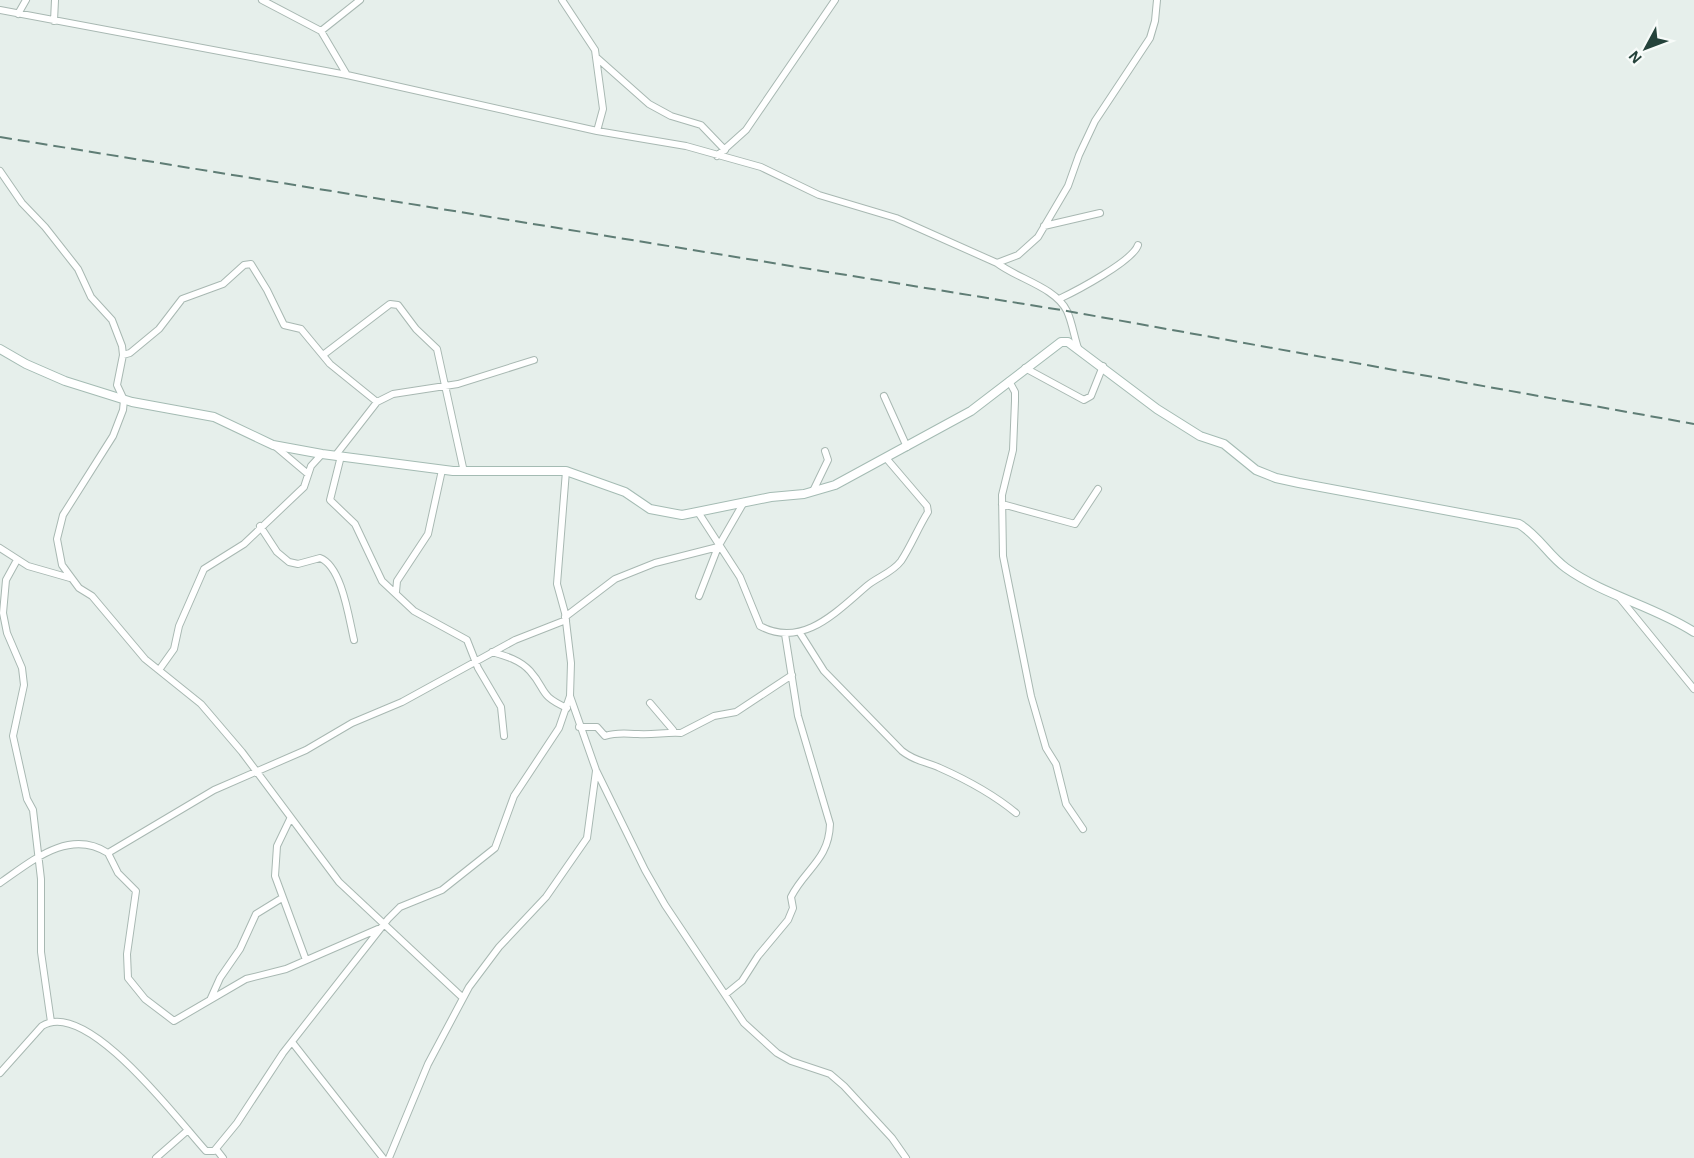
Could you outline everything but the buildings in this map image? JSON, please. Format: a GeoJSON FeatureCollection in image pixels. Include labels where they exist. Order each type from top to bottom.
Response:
{"type":"FeatureCollection","features":[{"type":"Feature","properties":{"kind":"street"},"geometry":{"type":"LineString","coordinates":[[18,14],[26,0]]}},
{"type":"Feature","properties":{"kind":"street"},"geometry":{"type":"LineString","coordinates":[[54,21],[55,0]]}},
{"type":"Feature","properties":{"kind":"street"},"geometry":{"type":"LineString","coordinates":[[262,0],[321,31],[347,75]]}},
{"type":"Feature","properties":{"kind":"street"},"geometry":{"type":"LineString","coordinates":[[321,31],[360,0]]}},
{"type":"Feature","properties":{"kind":"street"},"geometry":{"type":"LineString","coordinates":[[562,0],[593,44],[597,57],[598,87],[603,109],[597,131]]}},
{"type":"Feature","properties":{"kind":"street"},"geometry":{"type":"LineString","coordinates":[[717,156],[746,130],[835,0]]}},
{"type":"Feature","properties":{"kind":"street"},"geometry":{"type":"LineString","coordinates":[[997,264],[1026,249],[1044,226],[1068,186],[1078,155],[1095,121],[1150,38],[1155,21],[1157,0]]}},
{"type":"Feature","properties":{"kind":"street"},"geometry":{"type":"LineString","coordinates":[[0,10],[347,75],[597,131],[686,146],[761,167],[819,195],[906,222],[1041,287],[1059,299],[1067,311],[1078,348]]}},
{"type":"Feature","properties":{"kind":"street"},"geometry":{"type":"LineString","coordinates":[[597,57],[649,104],[670,116],[701,125],[725,150]]}},
{"type":"Feature","properties":{"kind":"street"},"geometry":{"type":"LineString","coordinates":[[0,171],[22,203],[45,226],[78,269],[91,297],[112,320],[119,334],[123,355],[117,385],[124,400],[116,431],[63,515],[57,539],[62,565],[79,588],[92,596],[146,659],[180,684],[201,704],[257,772],[339,882],[381,927],[463,998]]}},
{"type":"Feature","properties":{"kind":"street"},"geometry":{"type":"LineString","coordinates":[[1044,226],[1100,213]]}},
{"type":"Feature","properties":{"kind":"street"},"geometry":{"type":"LineString","coordinates":[[1059,299],[1121,264],[1134,253],[1138,245]]}},
{"type":"Feature","properties":{"kind":"street"},"geometry":{"type":"LineString","coordinates":[[123,355],[130,353],[159,329],[182,299],[223,284],[248,264],[256,268],[283,323],[301,329],[323,355],[377,402]]}},
{"type":"Feature","properties":{"kind":"street"},"geometry":{"type":"LineString","coordinates":[[323,355],[395,302],[421,334],[437,349],[464,472]]}},
{"type":"Feature","properties":{"kind":"street"},"geometry":{"type":"LineString","coordinates":[[273,445],[322,454],[464,472],[566,471],[625,492],[660,512],[681,515],[744,502],[813,492],[835,485],[971,411],[1060,342],[1068,342],[1103,366],[1157,409],[1200,436],[1224,444],[1242,460],[1266,474],[1299,483],[1519,524],[1533,532],[1565,568],[1619,597],[1673,619],[1694,632]]}},
{"type":"Feature","properties":{"kind":"street"},"geometry":{"type":"LineString","coordinates":[[0,349],[26,364],[65,381],[124,400],[214,417],[273,445],[308,474]]}},
{"type":"Feature","properties":{"kind":"street"},"geometry":{"type":"LineString","coordinates":[[504,736],[501,707],[476,662],[467,640],[414,611],[380,577],[356,524],[330,500],[338,456],[377,402],[400,392],[444,387],[534,360]]}},
{"type":"Feature","properties":{"kind":"street"},"geometry":{"type":"LineString","coordinates":[[1025,368],[1084,400],[1091,396],[1103,366]]}},
{"type":"Feature","properties":{"kind":"street"},"geometry":{"type":"LineString","coordinates":[[1009,381],[1015,392],[1013,450],[1002,504],[1003,556],[1030,696],[1046,748],[1056,764],[1066,804],[1083,829]]}},
{"type":"Feature","properties":{"kind":"street"},"geometry":{"type":"LineString","coordinates":[[884,396],[907,447]]}},
{"type":"Feature","properties":{"kind":"street"},"geometry":{"type":"LineString","coordinates":[[813,492],[828,460],[825,451]]}},
{"type":"Feature","properties":{"kind":"street"},"geometry":{"type":"LineString","coordinates":[[159,670],[174,649],[179,626],[204,569],[239,548],[304,487],[308,474],[322,454]]}},
{"type":"Feature","properties":{"kind":"street"},"geometry":{"type":"LineString","coordinates":[[698,512],[740,577],[758,623],[764,628],[785,634],[800,633],[845,606],[868,585],[899,563],[928,512],[927,506],[886,458]]}},
{"type":"Feature","properties":{"kind":"street"},"geometry":{"type":"LineString","coordinates":[[396,592],[397,581],[428,534],[442,470]]}},
{"type":"Feature","properties":{"kind":"street"},"geometry":{"type":"LineString","coordinates":[[0,1073],[42,1026],[51,1022],[76,1027],[127,1060],[206,1151],[211,1153],[216,1149],[292,1042],[381,927],[400,907],[435,894],[490,853],[500,836],[514,796],[559,728],[570,696],[571,663],[557,584],[566,471]]}},
{"type":"Feature","properties":{"kind":"street"},"geometry":{"type":"LineString","coordinates":[[1002,504],[1075,524],[1098,489]]}},
{"type":"Feature","properties":{"kind":"street"},"geometry":{"type":"LineString","coordinates":[[699,596],[719,545],[744,502]]}},
{"type":"Feature","properties":{"kind":"street"},"geometry":{"type":"LineString","coordinates":[[260,526],[277,552],[289,562],[298,564],[320,558],[329,564],[339,583],[354,640]]}},
{"type":"Feature","properties":{"kind":"street"},"geometry":{"type":"LineString","coordinates":[[108,853],[214,790],[322,742],[352,723],[402,702],[515,640],[565,619],[615,579],[655,563],[719,545]]}},
{"type":"Feature","properties":{"kind":"street"},"geometry":{"type":"LineString","coordinates":[[0,548],[36,570],[71,578]]}},
{"type":"Feature","properties":{"kind":"street"},"geometry":{"type":"LineString","coordinates":[[17,560],[6,580],[3,613],[7,633],[22,668],[23,699],[13,726],[13,736],[27,799],[33,810],[42,903],[41,952],[51,1022]]}},
{"type":"Feature","properties":{"kind":"street"},"geometry":{"type":"LineString","coordinates":[[1619,597],[1694,689]]}},
{"type":"Feature","properties":{"kind":"street"},"geometry":{"type":"LineString","coordinates":[[800,633],[824,671],[902,751],[915,761],[939,767],[990,793],[1016,813]]}},
{"type":"Feature","properties":{"kind":"street"},"geometry":{"type":"LineString","coordinates":[[726,994],[742,981],[758,956],[788,920],[793,908],[791,897],[828,844],[830,824],[804,737],[785,634]]}},
{"type":"Feature","properties":{"kind":"street"},"geometry":{"type":"LineString","coordinates":[[492,652],[507,656],[525,667],[532,673],[544,695],[567,708]]}},
{"type":"Feature","properties":{"kind":"street"},"geometry":{"type":"LineString","coordinates":[[650,703],[677,733],[691,730],[714,716],[736,712],[792,675]]}},
{"type":"Feature","properties":{"kind":"street"},"geometry":{"type":"LineString","coordinates":[[570,696],[579,728],[596,770],[653,885],[744,1023],[768,1046],[791,1061],[830,1074],[892,1138],[906,1158]]}},
{"type":"Feature","properties":{"kind":"street"},"geometry":{"type":"LineString","coordinates":[[579,728],[597,727],[605,736],[622,732],[637,735],[673,730]]}},
{"type":"Feature","properties":{"kind":"street"},"geometry":{"type":"LineString","coordinates":[[389,1158],[428,1064],[463,998],[499,947],[546,897],[587,838],[596,770]]}},
{"type":"Feature","properties":{"kind":"street"},"geometry":{"type":"LineString","coordinates":[[290,819],[275,854],[275,876],[306,960]]}},
{"type":"Feature","properties":{"kind":"street"},"geometry":{"type":"LineString","coordinates":[[0,883],[53,848],[89,844],[108,853],[118,873],[136,891],[126,973],[132,985],[158,1011],[174,1021],[246,979],[286,969],[381,927]]}},
{"type":"Feature","properties":{"kind":"street"},"geometry":{"type":"LineString","coordinates":[[211,998],[219,978],[240,950],[256,914],[282,898]]}},
{"type":"Feature","properties":{"kind":"street"},"geometry":{"type":"LineString","coordinates":[[292,1042],[382,1158]]}},
{"type":"Feature","properties":{"kind":"street"},"geometry":{"type":"LineString","coordinates":[[156,1158],[188,1130]]}},
{"type":"Feature","properties":{"kind":"street"},"geometry":{"type":"LineString","coordinates":[[216,1149],[223,1158]]}},
{"type":"Feature","properties":{"kind":"railway"},"geometry":{"type":"LineString","coordinates":[[0,137],[1067,311],[1694,424]]}}]}
